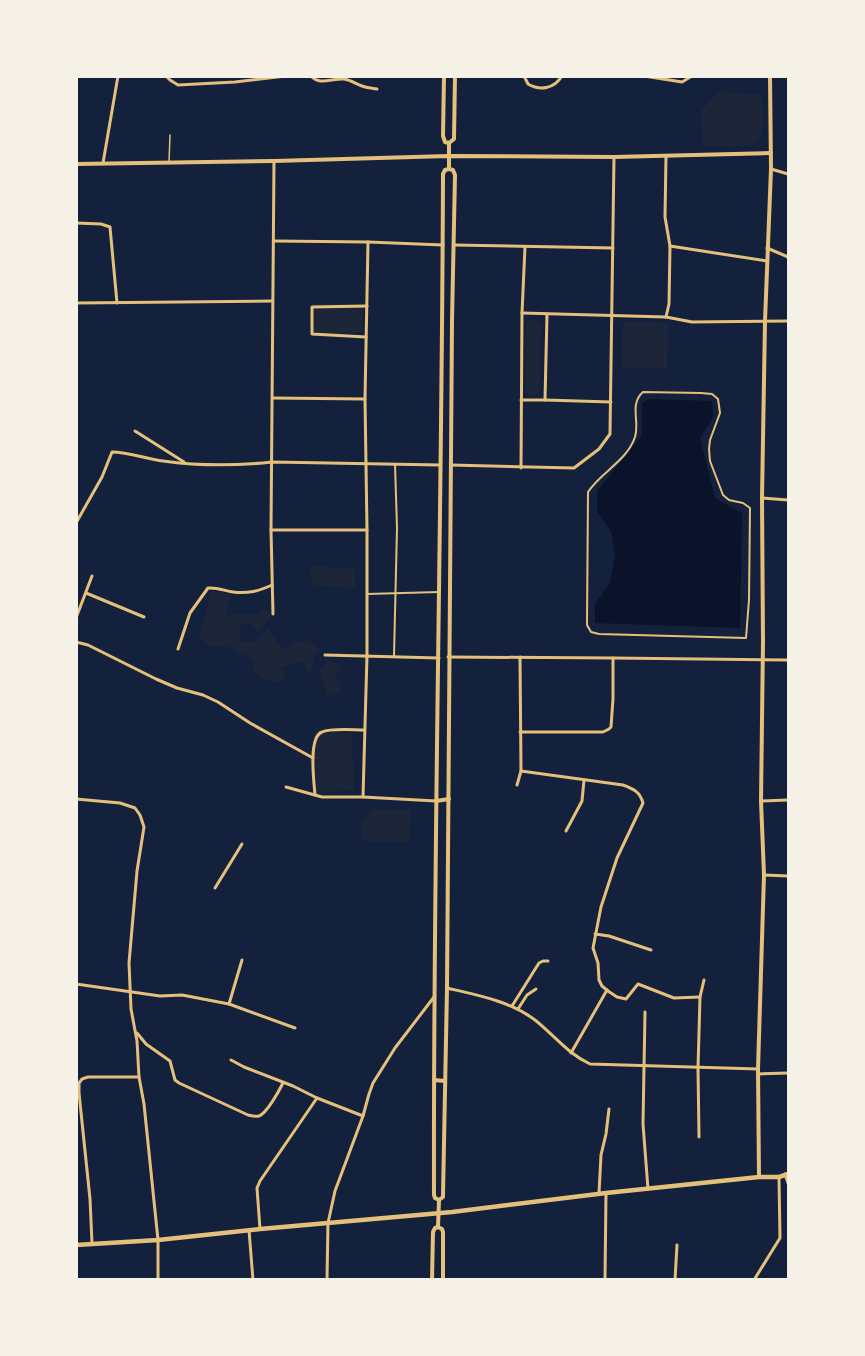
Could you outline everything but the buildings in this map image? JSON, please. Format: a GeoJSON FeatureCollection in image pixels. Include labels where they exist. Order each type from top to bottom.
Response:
{"type":"FeatureCollection","features":[{"type":"Feature","properties":{"kind":"main road"},"geometry":{"type":"LineString","coordinates":[[76,1245],[158,1240],[439,1213],[606,1193],[759,1177],[779,1177],[787,1174]]}},
{"type":"Feature","properties":{"kind":"street"},"geometry":{"type":"LineString","coordinates":[[103,164],[118,76]]}},
{"type":"Feature","properties":{"kind":"street"},"geometry":{"type":"LineString","coordinates":[[166,76],[178,85],[236,82],[286,76]]}},
{"type":"Feature","properties":{"kind":"street"},"geometry":{"type":"LineString","coordinates":[[311,76],[313,80],[320,82],[344,79],[377,89]]}},
{"type":"Feature","properties":{"kind":"street"},"geometry":{"type":"LineString","coordinates":[[444,76],[443,136],[444,142],[449,143]]}},
{"type":"Feature","properties":{"kind":"street"},"geometry":{"type":"LineString","coordinates":[[449,143],[454,140],[455,76]]}},
{"type":"Feature","properties":{"kind":"street"},"geometry":{"type":"LineString","coordinates":[[524,76],[528,84],[539,88],[554,85],[562,76]]}},
{"type":"Feature","properties":{"kind":"street"},"geometry":{"type":"LineString","coordinates":[[644,76],[682,82],[692,76]]}},
{"type":"Feature","properties":{"kind":"street"},"geometry":{"type":"LineString","coordinates":[[759,1177],[758,1071],[764,875],[761,801],[762,498],[765,321],[771,169],[771,76]]}},
{"type":"Feature","properties":{"kind":"street"},"geometry":{"type":"LineString","coordinates":[[449,143],[449,169]]}},
{"type":"Feature","properties":{"kind":"street"},"geometry":{"type":"LineString","coordinates":[[76,164],[448,156],[614,157],[771,153]]}},
{"type":"Feature","properties":{"kind":"street"},"geometry":{"type":"LineString","coordinates":[[666,156],[665,217],[670,246],[669,304],[666,317]]}},
{"type":"Feature","properties":{"kind":"street"},"geometry":{"type":"LineString","coordinates":[[76,523],[102,477],[112,452],[186,464],[239,465],[272,462],[574,468],[599,449],[610,435],[614,157]]}},
{"type":"Feature","properties":{"kind":"street"},"geometry":{"type":"LineString","coordinates":[[273,614],[271,530],[274,161]]}},
{"type":"Feature","properties":{"kind":"street"},"geometry":{"type":"LineString","coordinates":[[439,1200],[434,1195],[434,997],[443,174],[449,169]]}},
{"type":"Feature","properties":{"kind":"street"},"geometry":{"type":"LineString","coordinates":[[432,1280],[433,1232],[438,1227],[439,1200],[443,1197],[447,988],[448,657],[455,175],[453,170],[449,169]]}},
{"type":"Feature","properties":{"kind":"street"},"geometry":{"type":"LineString","coordinates":[[771,169],[789,174]]}},
{"type":"Feature","properties":{"kind":"street"},"geometry":{"type":"LineString","coordinates":[[76,223],[101,224],[110,227],[117,303]]}},
{"type":"Feature","properties":{"kind":"street"},"geometry":{"type":"LineString","coordinates":[[274,242],[613,248]]}},
{"type":"Feature","properties":{"kind":"street"},"geometry":{"type":"LineString","coordinates":[[363,797],[367,655],[365,399],[369,242]]}},
{"type":"Feature","properties":{"kind":"street"},"geometry":{"type":"LineString","coordinates":[[670,246],[767,261]]}},
{"type":"Feature","properties":{"kind":"street"},"geometry":{"type":"LineString","coordinates":[[521,468],[522,313],[525,247]]}},
{"type":"Feature","properties":{"kind":"street"},"geometry":{"type":"LineString","coordinates":[[767,248],[789,257]]}},
{"type":"Feature","properties":{"kind":"street"},"geometry":{"type":"LineString","coordinates":[[76,303],[272,301]]}},
{"type":"Feature","properties":{"kind":"street"},"geometry":{"type":"LineString","coordinates":[[366,337],[312,334],[312,307],[367,306]]}},
{"type":"Feature","properties":{"kind":"street"},"geometry":{"type":"LineString","coordinates":[[522,313],[666,317],[692,322],[789,321]]}},
{"type":"Feature","properties":{"kind":"street"},"geometry":{"type":"LineString","coordinates":[[545,400],[547,314]]}},
{"type":"Feature","properties":{"kind":"street"},"geometry":{"type":"LineString","coordinates":[[441,321],[452,321]]}},
{"type":"Feature","properties":{"kind":"street"},"geometry":{"type":"LineString","coordinates":[[643,392],[712,394],[718,399],[720,413],[710,440],[710,461],[723,495],[729,500],[743,503],[750,508],[749,600],[746,638],[599,634],[591,632],[587,625],[588,492],[632,445],[636,434],[636,401],[643,392]]}},
{"type":"Feature","properties":{"kind":"street"},"geometry":{"type":"LineString","coordinates":[[273,398],[365,399]]}},
{"type":"Feature","properties":{"kind":"street"},"geometry":{"type":"LineString","coordinates":[[521,400],[611,402]]}},
{"type":"Feature","properties":{"kind":"street"},"geometry":{"type":"LineString","coordinates":[[135,431],[186,464]]}},
{"type":"Feature","properties":{"kind":"street"},"geometry":{"type":"LineString","coordinates":[[394,656],[397,528],[395,464]]}},
{"type":"Feature","properties":{"kind":"street"},"geometry":{"type":"LineString","coordinates":[[762,498],[789,500]]}},
{"type":"Feature","properties":{"kind":"street"},"geometry":{"type":"LineString","coordinates":[[271,530],[367,530]]}},
{"type":"Feature","properties":{"kind":"street"},"geometry":{"type":"LineString","coordinates":[[76,618],[92,576]]}},
{"type":"Feature","properties":{"kind":"street"},"geometry":{"type":"LineString","coordinates":[[178,648],[190,613],[208,588],[232,592],[253,592],[272,585]]}},
{"type":"Feature","properties":{"kind":"street"},"geometry":{"type":"LineString","coordinates":[[367,594],[440,591]]}},
{"type":"Feature","properties":{"kind":"street"},"geometry":{"type":"LineString","coordinates":[[86,593],[144,617]]}},
{"type":"Feature","properties":{"kind":"street"},"geometry":{"type":"LineString","coordinates":[[76,642],[88,645],[177,688],[210,698],[313,758]]}},
{"type":"Feature","properties":{"kind":"street"},"geometry":{"type":"LineString","coordinates":[[325,655],[789,660]]}},
{"type":"Feature","properties":{"kind":"street"},"geometry":{"type":"LineString","coordinates":[[517,785],[520,771],[520,657]]}},
{"type":"Feature","properties":{"kind":"street"},"geometry":{"type":"LineString","coordinates":[[520,732],[603,732],[609,729],[613,699],[613,658]]}},
{"type":"Feature","properties":{"kind":"street"},"geometry":{"type":"LineString","coordinates":[[315,795],[313,758],[316,736],[320,732],[364,730]]}},
{"type":"Feature","properties":{"kind":"street"},"geometry":{"type":"LineString","coordinates":[[520,771],[623,785],[640,794],[643,803],[617,858],[595,934],[593,948],[598,963],[599,980],[607,990],[617,997],[626,999],[638,984],[674,998],[700,997]]}},
{"type":"Feature","properties":{"kind":"street"},"geometry":{"type":"LineString","coordinates":[[566,831],[582,801],[584,779]]}},
{"type":"Feature","properties":{"kind":"street"},"geometry":{"type":"LineString","coordinates":[[286,787],[322,797],[436,801],[448,799]]}},
{"type":"Feature","properties":{"kind":"street"},"geometry":{"type":"LineString","coordinates":[[76,799],[120,803],[135,808],[144,827],[136,871],[130,945],[131,1009],[138,1041],[139,1077],[144,1104],[158,1240],[158,1280]]}},
{"type":"Feature","properties":{"kind":"street"},"geometry":{"type":"LineString","coordinates":[[761,801],[789,800]]}},
{"type":"Feature","properties":{"kind":"street"},"geometry":{"type":"LineString","coordinates":[[215,888],[242,844]]}},
{"type":"Feature","properties":{"kind":"street"},"geometry":{"type":"LineString","coordinates":[[764,875],[789,876]]}},
{"type":"Feature","properties":{"kind":"street"},"geometry":{"type":"LineString","coordinates":[[595,934],[609,936],[651,950]]}},
{"type":"Feature","properties":{"kind":"street"},"geometry":{"type":"LineString","coordinates":[[229,1004],[242,960]]}},
{"type":"Feature","properties":{"kind":"street"},"geometry":{"type":"LineString","coordinates":[[512,1006],[539,963],[548,961]]}},
{"type":"Feature","properties":{"kind":"street"},"geometry":{"type":"LineString","coordinates":[[699,1137],[700,997],[704,980]]}},
{"type":"Feature","properties":{"kind":"street"},"geometry":{"type":"LineString","coordinates":[[76,984],[160,996],[182,995],[229,1004],[295,1028]]}},
{"type":"Feature","properties":{"kind":"street"},"geometry":{"type":"LineString","coordinates":[[447,988],[484,997],[518,1009],[536,1020],[571,1053],[590,1064],[789,1073]]}},
{"type":"Feature","properties":{"kind":"street"},"geometry":{"type":"LineString","coordinates":[[518,1009],[527,995],[536,989]]}},
{"type":"Feature","properties":{"kind":"street"},"geometry":{"type":"LineString","coordinates":[[571,1053],[607,990]]}},
{"type":"Feature","properties":{"kind":"street"},"geometry":{"type":"LineString","coordinates":[[327,1280],[328,1223],[335,1191],[369,1094],[395,1048],[434,997]]}},
{"type":"Feature","properties":{"kind":"street"},"geometry":{"type":"LineString","coordinates":[[645,1012],[643,1124],[648,1189]]}},
{"type":"Feature","properties":{"kind":"street"},"geometry":{"type":"LineString","coordinates":[[135,1032],[146,1044],[170,1061],[178,1083],[248,1115],[256,1117],[261,1115],[283,1083]]}},
{"type":"Feature","properties":{"kind":"street"},"geometry":{"type":"LineString","coordinates":[[231,1060],[363,1116]]}},
{"type":"Feature","properties":{"kind":"street"},"geometry":{"type":"LineString","coordinates":[[92,1244],[79,1083],[88,1077],[139,1077]]}},
{"type":"Feature","properties":{"kind":"street"},"geometry":{"type":"LineString","coordinates":[[434,1080],[445,1081]]}},
{"type":"Feature","properties":{"kind":"street"},"geometry":{"type":"LineString","coordinates":[[260,1229],[257,1188],[260,1181],[318,1098]]}},
{"type":"Feature","properties":{"kind":"street"},"geometry":{"type":"LineString","coordinates":[[599,1194],[601,1155],[609,1109]]}},
{"type":"Feature","properties":{"kind":"street"},"geometry":{"type":"LineString","coordinates":[[787,1174],[789,1183]]}},
{"type":"Feature","properties":{"kind":"street"},"geometry":{"type":"LineString","coordinates":[[754,1280],[780,1238],[779,1177]]}},
{"type":"Feature","properties":{"kind":"street"},"geometry":{"type":"LineString","coordinates":[[605,1280],[606,1193]]}},
{"type":"Feature","properties":{"kind":"street"},"geometry":{"type":"LineString","coordinates":[[438,1227],[443,1232],[443,1280]]}},
{"type":"Feature","properties":{"kind":"street"},"geometry":{"type":"LineString","coordinates":[[249,1230],[253,1280]]}},
{"type":"Feature","properties":{"kind":"street"},"geometry":{"type":"LineString","coordinates":[[675,1280],[677,1245]]}},
{"type":"Feature","properties":{"kind":"lane"},"geometry":{"type":"LineString","coordinates":[[169,163],[170,135]]}},
{"type":"Feature","properties":{"kind":"shaded area"},"geometry":{"type":"Polygon","coordinates":[[[719,92],[762,95],[763,126],[759,140],[751,146],[703,146],[701,111],[719,92]]]}},
{"type":"Feature","properties":{"kind":"shaded area"},"geometry":{"type":"Polygon","coordinates":[[[313,304],[362,304],[363,332],[313,334],[313,304]]]}},
{"type":"Feature","properties":{"kind":"shaded area"},"geometry":{"type":"Polygon","coordinates":[[[533,319],[541,325],[540,391],[532,397],[525,392],[526,324],[533,319]]]}},
{"type":"Feature","properties":{"kind":"shaded area"},"geometry":{"type":"Polygon","coordinates":[[[623,322],[668,323],[667,369],[622,368],[623,322]]]}},
{"type":"Feature","properties":{"kind":"shaded area"},"geometry":{"type":"Polygon","coordinates":[[[648,399],[712,401],[713,418],[700,438],[715,498],[742,513],[740,628],[595,623],[595,604],[610,583],[615,556],[611,531],[597,511],[597,491],[642,435],[642,403],[648,399]]]}},
{"type":"Feature","properties":{"kind":"shaded area"},"geometry":{"type":"Polygon","coordinates":[[[310,566],[354,568],[356,588],[313,585],[310,566]]]}},
{"type":"Feature","properties":{"kind":"shaded area"},"geometry":{"type":"Polygon","coordinates":[[[212,591],[231,595],[227,605],[227,615],[257,615],[261,609],[272,615],[258,633],[252,625],[244,623],[238,630],[242,642],[256,642],[268,627],[283,650],[296,642],[304,643],[306,639],[320,649],[313,660],[311,673],[306,670],[304,661],[281,667],[286,680],[268,680],[253,671],[255,661],[226,646],[209,646],[199,636],[212,591]]]}},
{"type":"Feature","properties":{"kind":"shaded area"},"geometry":{"type":"Polygon","coordinates":[[[330,659],[341,667],[335,678],[341,684],[341,691],[334,693],[334,696],[326,694],[320,670],[330,659]]]}},
{"type":"Feature","properties":{"kind":"shaded area"},"geometry":{"type":"Polygon","coordinates":[[[352,733],[354,789],[314,795],[315,734],[352,733]]]}},
{"type":"Feature","properties":{"kind":"shaded area"},"geometry":{"type":"Polygon","coordinates":[[[372,809],[411,809],[409,841],[363,841],[362,824],[372,809]]]}}]}
